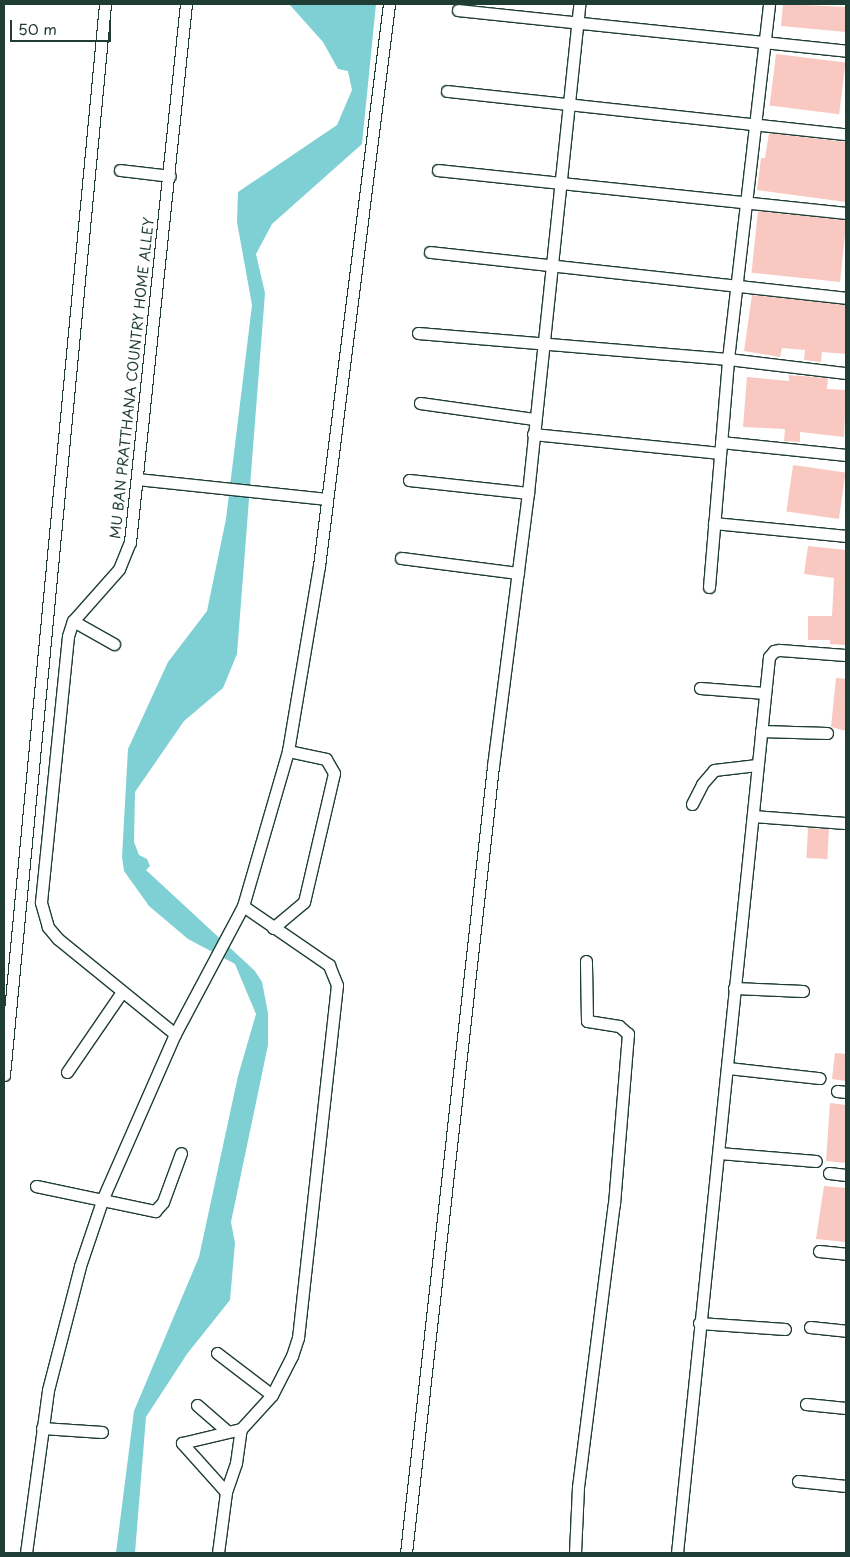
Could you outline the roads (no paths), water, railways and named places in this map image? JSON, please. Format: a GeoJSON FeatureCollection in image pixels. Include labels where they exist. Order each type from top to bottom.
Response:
{"type":"FeatureCollection","features":[{"type":"Feature","properties":{"kind":"street"},"geometry":{"type":"LineString","coordinates":[[4,1075],[105,4]]}},
{"type":"Feature","properties":{"kind":"street","name":"MU BAN PRATTHANA COUNTRY HOME ALLEY"},"geometry":{"type":"LineString","coordinates":[[175,1034],[122,993],[58,938],[48,927],[41,902],[65,648],[73,621],[119,569],[126,556],[137,479],[170,176],[186,4]]}},
{"type":"Feature","properties":{"kind":"street"},"geometry":{"type":"LineString","coordinates":[[26,1553],[42,1428],[59,1343],[103,1198],[175,1034],[243,906],[288,751],[319,566],[389,4]]}},
{"type":"Feature","properties":{"kind":"street"},"geometry":{"type":"LineString","coordinates":[[406,1553],[490,786],[528,494],[549,266],[579,4]]}},
{"type":"Feature","properties":{"kind":"street"},"geometry":{"type":"LineString","coordinates":[[709,587],[728,359],[769,4]]}},
{"type":"Feature","properties":{"kind":"street"},"geometry":{"type":"LineString","coordinates":[[458,10],[846,51]]}},
{"type":"Feature","properties":{"kind":"street"},"geometry":{"type":"LineString","coordinates":[[448,91],[846,134]]}},
{"type":"Feature","properties":{"kind":"street"},"geometry":{"type":"LineString","coordinates":[[120,170],[170,176]]}},
{"type":"Feature","properties":{"kind":"street"},"geometry":{"type":"LineString","coordinates":[[438,170],[846,213]]}},
{"type":"Feature","properties":{"kind":"street"},"geometry":{"type":"LineString","coordinates":[[430,252],[846,298]]}},
{"type":"Feature","properties":{"kind":"street"},"geometry":{"type":"LineString","coordinates":[[418,333],[541,346],[728,359],[846,373]]}},
{"type":"Feature","properties":{"kind":"street"},"geometry":{"type":"LineString","coordinates":[[420,403],[534,419]]}},
{"type":"Feature","properties":{"kind":"street"},"geometry":{"type":"LineString","coordinates":[[533,434],[846,455]]}},
{"type":"Feature","properties":{"kind":"street"},"geometry":{"type":"LineString","coordinates":[[137,479],[327,499]]}},
{"type":"Feature","properties":{"kind":"street"},"geometry":{"type":"LineString","coordinates":[[409,480],[528,494]]}},
{"type":"Feature","properties":{"kind":"street"},"geometry":{"type":"LineString","coordinates":[[714,523],[846,536]]}},
{"type":"Feature","properties":{"kind":"street"},"geometry":{"type":"LineString","coordinates":[[401,558],[518,573]]}},
{"type":"Feature","properties":{"kind":"street"},"geometry":{"type":"LineString","coordinates":[[73,621],[114,644]]}},
{"type":"Feature","properties":{"kind":"street"},"geometry":{"type":"LineString","coordinates":[[677,1553],[699,1323],[728,1068],[734,988],[769,657],[774,650],[846,655]]}},
{"type":"Feature","properties":{"kind":"street"},"geometry":{"type":"LineString","coordinates":[[700,688],[765,693]]}},
{"type":"Feature","properties":{"kind":"street"},"geometry":{"type":"LineString","coordinates":[[761,731],[827,734]]}},
{"type":"Feature","properties":{"kind":"street"},"geometry":{"type":"LineString","coordinates":[[273,928],[304,902],[334,774],[326,759],[288,751]]}},
{"type":"Feature","properties":{"kind":"street"},"geometry":{"type":"LineString","coordinates":[[692,804],[702,784],[714,770],[758,764]]}},
{"type":"Feature","properties":{"kind":"street"},"geometry":{"type":"LineString","coordinates":[[753,816],[845,823]]}},
{"type":"Feature","properties":{"kind":"street"},"geometry":{"type":"LineString","coordinates":[[218,1553],[226,1492],[236,1463],[241,1429],[272,1396],[287,1370],[298,1338],[337,985],[329,965],[243,906]]}},
{"type":"Feature","properties":{"kind":"street"},"geometry":{"type":"LineString","coordinates":[[574,1553],[578,1487],[614,1204],[628,1034],[619,1026],[587,1021],[586,961]]}},
{"type":"Feature","properties":{"kind":"street"},"geometry":{"type":"LineString","coordinates":[[734,988],[803,991]]}},
{"type":"Feature","properties":{"kind":"street"},"geometry":{"type":"LineString","coordinates":[[67,1072],[122,993]]}},
{"type":"Feature","properties":{"kind":"street"},"geometry":{"type":"LineString","coordinates":[[728,1068],[819,1078]]}},
{"type":"Feature","properties":{"kind":"street"},"geometry":{"type":"LineString","coordinates":[[36,1186],[103,1198],[155,1211],[164,1202],[181,1153]]}},
{"type":"Feature","properties":{"kind":"street"},"geometry":{"type":"LineString","coordinates":[[719,1153],[816,1161]]}},
{"type":"Feature","properties":{"kind":"street"},"geometry":{"type":"LineString","coordinates":[[829,1173],[846,1175]]}},
{"type":"Feature","properties":{"kind":"street"},"geometry":{"type":"LineString","coordinates":[[819,1251],[846,1254]]}},
{"type":"Feature","properties":{"kind":"street"},"geometry":{"type":"LineString","coordinates":[[699,1323],[785,1329]]}},
{"type":"Feature","properties":{"kind":"street"},"geometry":{"type":"LineString","coordinates":[[810,1327],[846,1331]]}},
{"type":"Feature","properties":{"kind":"street"},"geometry":{"type":"LineString","coordinates":[[217,1352],[272,1396]]}},
{"type":"Feature","properties":{"kind":"street"},"geometry":{"type":"LineString","coordinates":[[197,1404],[228,1431]]}},
{"type":"Feature","properties":{"kind":"street"},"geometry":{"type":"LineString","coordinates":[[806,1404],[846,1408]]}},
{"type":"Feature","properties":{"kind":"street"},"geometry":{"type":"LineString","coordinates":[[42,1428],[102,1432]]}},
{"type":"Feature","properties":{"kind":"street"},"geometry":{"type":"LineString","coordinates":[[226,1492],[182,1443],[241,1429]]}},
{"type":"Feature","properties":{"kind":"street"},"geometry":{"type":"LineString","coordinates":[[798,1480],[846,1486]]}},
{"type":"Feature","properties":{"kind":"water"},"geometry":{"type":"Polygon","coordinates":[[[289,4],[376,4],[362,144],[272,224],[256,254],[265,293],[237,654],[223,688],[184,721],[135,792],[134,842],[139,855],[147,859],[150,866],[146,870],[255,971],[262,982],[268,1013],[268,1045],[231,1222],[235,1243],[230,1300],[187,1354],[146,1417],[135,1553],[116,1553],[134,1411],[199,1257],[238,1076],[256,1014],[235,964],[188,939],[149,906],[124,871],[122,857],[128,749],[168,662],[207,611],[226,519],[252,305],[237,222],[238,192],[337,125],[352,90],[348,71],[338,69],[323,42],[289,4]]]}}]}
